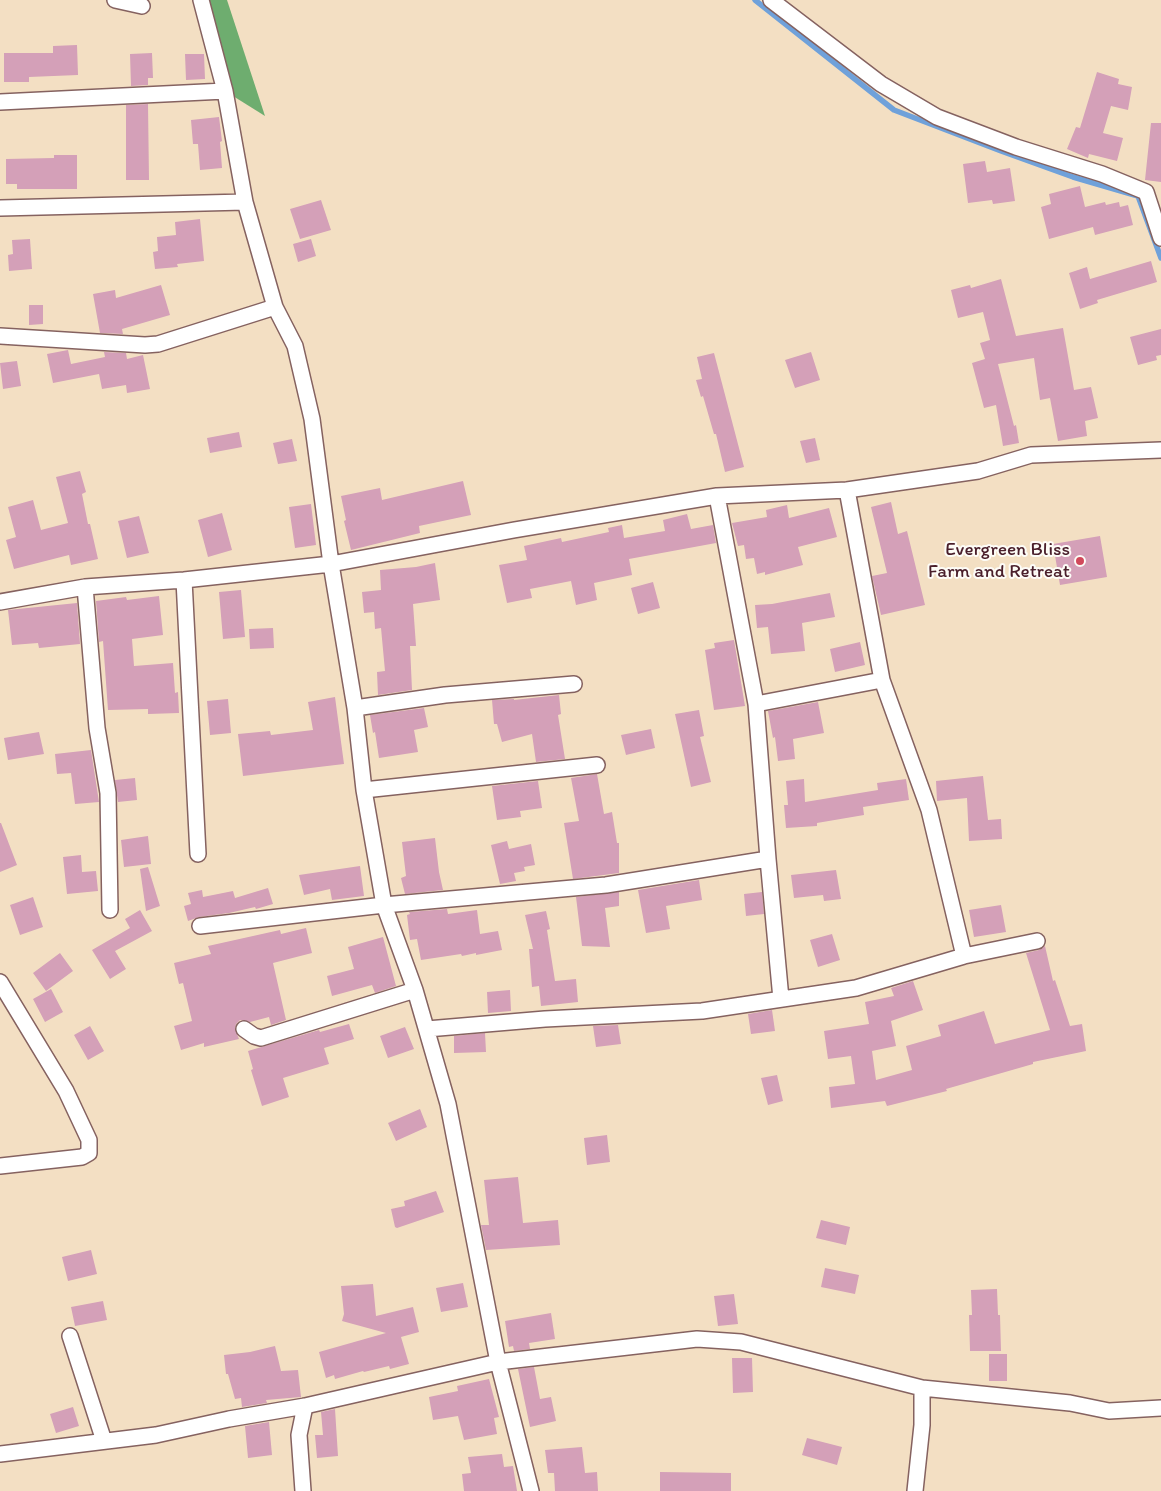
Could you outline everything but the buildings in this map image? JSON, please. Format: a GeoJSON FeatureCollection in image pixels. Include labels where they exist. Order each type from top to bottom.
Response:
{"type":"FeatureCollection","features":[{"type":"Feature","properties":{"kind":"street"},"geometry":{"type":"LineString","coordinates":[[115,0],[142,6]]}},
{"type":"Feature","properties":{"kind":"street"},"geometry":{"type":"LineString","coordinates":[[201,0],[225,91],[245,202],[275,307],[295,346],[312,419],[332,564],[355,708],[364,790],[384,905],[415,990],[448,1104],[498,1362],[531,1491]]}},
{"type":"Feature","properties":{"kind":"street"},"geometry":{"type":"LineString","coordinates":[[771,0],[881,84],[937,117],[1016,147],[1102,174],[1146,192],[1158,222],[1161,238]]}},
{"type":"Feature","properties":{"kind":"street"},"geometry":{"type":"LineString","coordinates":[[0,102],[225,91]]}},
{"type":"Feature","properties":{"kind":"street"},"geometry":{"type":"LineString","coordinates":[[0,208],[245,202]]}},
{"type":"Feature","properties":{"kind":"street"},"geometry":{"type":"LineString","coordinates":[[0,336],[145,345],[158,344],[275,307]]}},
{"type":"Feature","properties":{"kind":"street"},"geometry":{"type":"LineString","coordinates":[[0,602],[85,588],[184,580],[332,564],[514,530],[717,496],[847,490],[978,472],[1031,455],[1161,450]]}},
{"type":"Feature","properties":{"kind":"street"},"geometry":{"type":"LineString","coordinates":[[847,490],[882,680],[929,810],[964,956]]}},
{"type":"Feature","properties":{"kind":"street"},"geometry":{"type":"LineString","coordinates":[[717,496],[756,704],[781,999]]}},
{"type":"Feature","properties":{"kind":"street"},"geometry":{"type":"LineString","coordinates":[[184,580],[198,854]]}},
{"type":"Feature","properties":{"kind":"street"},"geometry":{"type":"LineString","coordinates":[[85,588],[97,728],[108,792],[110,910]]}},
{"type":"Feature","properties":{"kind":"street"},"geometry":{"type":"LineString","coordinates":[[756,704],[882,680]]}},
{"type":"Feature","properties":{"kind":"street"},"geometry":{"type":"LineString","coordinates":[[355,708],[445,695],[574,684]]}},
{"type":"Feature","properties":{"kind":"street"},"geometry":{"type":"LineString","coordinates":[[364,790],[597,765]]}},
{"type":"Feature","properties":{"kind":"street"},"geometry":{"type":"LineString","coordinates":[[200,926],[384,905],[606,884],[768,858]]}},
{"type":"Feature","properties":{"kind":"street"},"geometry":{"type":"LineString","coordinates":[[427,1030],[546,1019],[702,1012],[856,988],[964,956],[1037,941]]}},
{"type":"Feature","properties":{"kind":"street"},"geometry":{"type":"LineString","coordinates":[[0,982],[66,1091],[89,1140],[89,1153],[82,1157],[0,1166]]}},
{"type":"Feature","properties":{"kind":"street"},"geometry":{"type":"LineString","coordinates":[[244,1029],[254,1036],[261,1038],[415,990]]}},
{"type":"Feature","properties":{"kind":"street"},"geometry":{"type":"LineString","coordinates":[[70,1336],[104,1441]]}},
{"type":"Feature","properties":{"kind":"street"},"geometry":{"type":"LineString","coordinates":[[0,1454],[156,1435],[228,1419],[306,1406],[498,1362],[697,1339],[741,1342],[922,1388],[1070,1403],[1109,1411],[1161,1408]]}},
{"type":"Feature","properties":{"kind":"street"},"geometry":{"type":"LineString","coordinates":[[915,1491],[922,1425],[922,1388]]}},
{"type":"Feature","properties":{"kind":"street"},"geometry":{"type":"LineString","coordinates":[[303,1491],[299,1435],[306,1406]]}},
{"type":"Feature","properties":{"kind":"green space"},"geometry":{"type":"Polygon","coordinates":[[[201,0],[227,0],[265,116],[225,91],[201,0]]]}},
{"type":"Feature","properties":{"kind":"waterway"},"geometry":{"type":"LineString","coordinates":[[755,0],[894,110],[1073,177],[1138,196],[1161,258]]}},
{"type":"Feature","properties":{"kind":"place","name":"Evergreen Bliss Farm and Retreat"},"geometry":{"type":"Point","coordinates":[1080,561]}}]}
